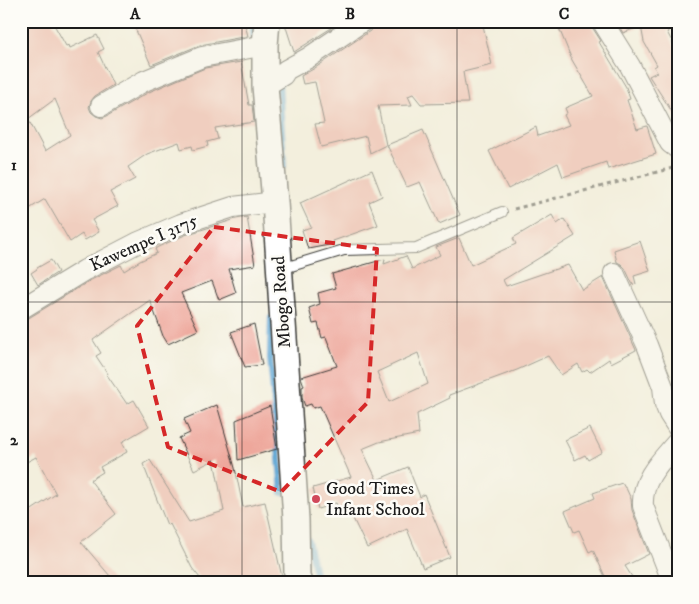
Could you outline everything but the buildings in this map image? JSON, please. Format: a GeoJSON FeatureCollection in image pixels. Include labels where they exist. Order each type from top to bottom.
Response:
{"type":"FeatureCollection","features":[{"type":"Feature","properties":{"kind":"street"},"geometry":{"type":"LineString","coordinates":[[265,86],[283,75],[286,70],[308,58],[363,21]]}},
{"type":"Feature","properties":{"kind":"street"},"geometry":{"type":"LineString","coordinates":[[602,21],[630,66],[670,143],[678,149]]}},
{"type":"Feature","properties":{"kind":"street"},"geometry":{"type":"LineString","coordinates":[[102,106],[144,81],[202,57],[220,55],[260,40]]}},
{"type":"Feature","properties":{"kind":"street","name":"Mbogo Road"},"geometry":{"type":"LineString","coordinates":[[260,40],[276,202],[296,519],[296,581]]}},
{"type":"Feature","properties":{"kind":"street","name":"Kawempe I 3175"},"geometry":{"type":"LineString","coordinates":[[21,309],[85,270],[139,242],[181,224],[234,207],[276,202]]}},
{"type":"Feature","properties":{"kind":"street"},"geometry":{"type":"LineString","coordinates":[[614,273],[647,344],[663,387],[669,414],[678,428]]}},
{"type":"Feature","properties":{"kind":"street"},"geometry":{"type":"LineString","coordinates":[[673,583],[643,506],[642,496],[646,482],[678,441]]}},
{"type":"Feature","properties":{"kind":"lane"},"geometry":{"type":"LineString","coordinates":[[280,269],[344,250],[416,248],[502,212]]}},
{"type":"Feature","properties":{"kind":"path"},"geometry":{"type":"LineString","coordinates":[[502,212],[678,167]]}},
{"type":"Feature","properties":{"kind":"highlighted area"},"geometry":{"type":"Polygon","coordinates":[[[214,227],[377,249],[368,402],[281,492],[168,447],[137,326],[214,227]]]}},
{"type":"Feature","properties":{"kind":"waterway"},"geometry":{"type":"LineString","coordinates":[[252,21],[254,44]]}},
{"type":"Feature","properties":{"kind":"waterway"},"geometry":{"type":"LineString","coordinates":[[279,81],[284,166]]}},
{"type":"Feature","properties":{"kind":"waterway"},"geometry":{"type":"LineString","coordinates":[[271,318],[270,357],[282,493]]}},
{"type":"Feature","properties":{"kind":"waterway"},"geometry":{"type":"LineString","coordinates":[[308,540],[317,583]]}},
{"type":"Feature","properties":{"kind":"place","name":"Good Times Infant School"},"geometry":{"type":"Point","coordinates":[316,499]}}]}
